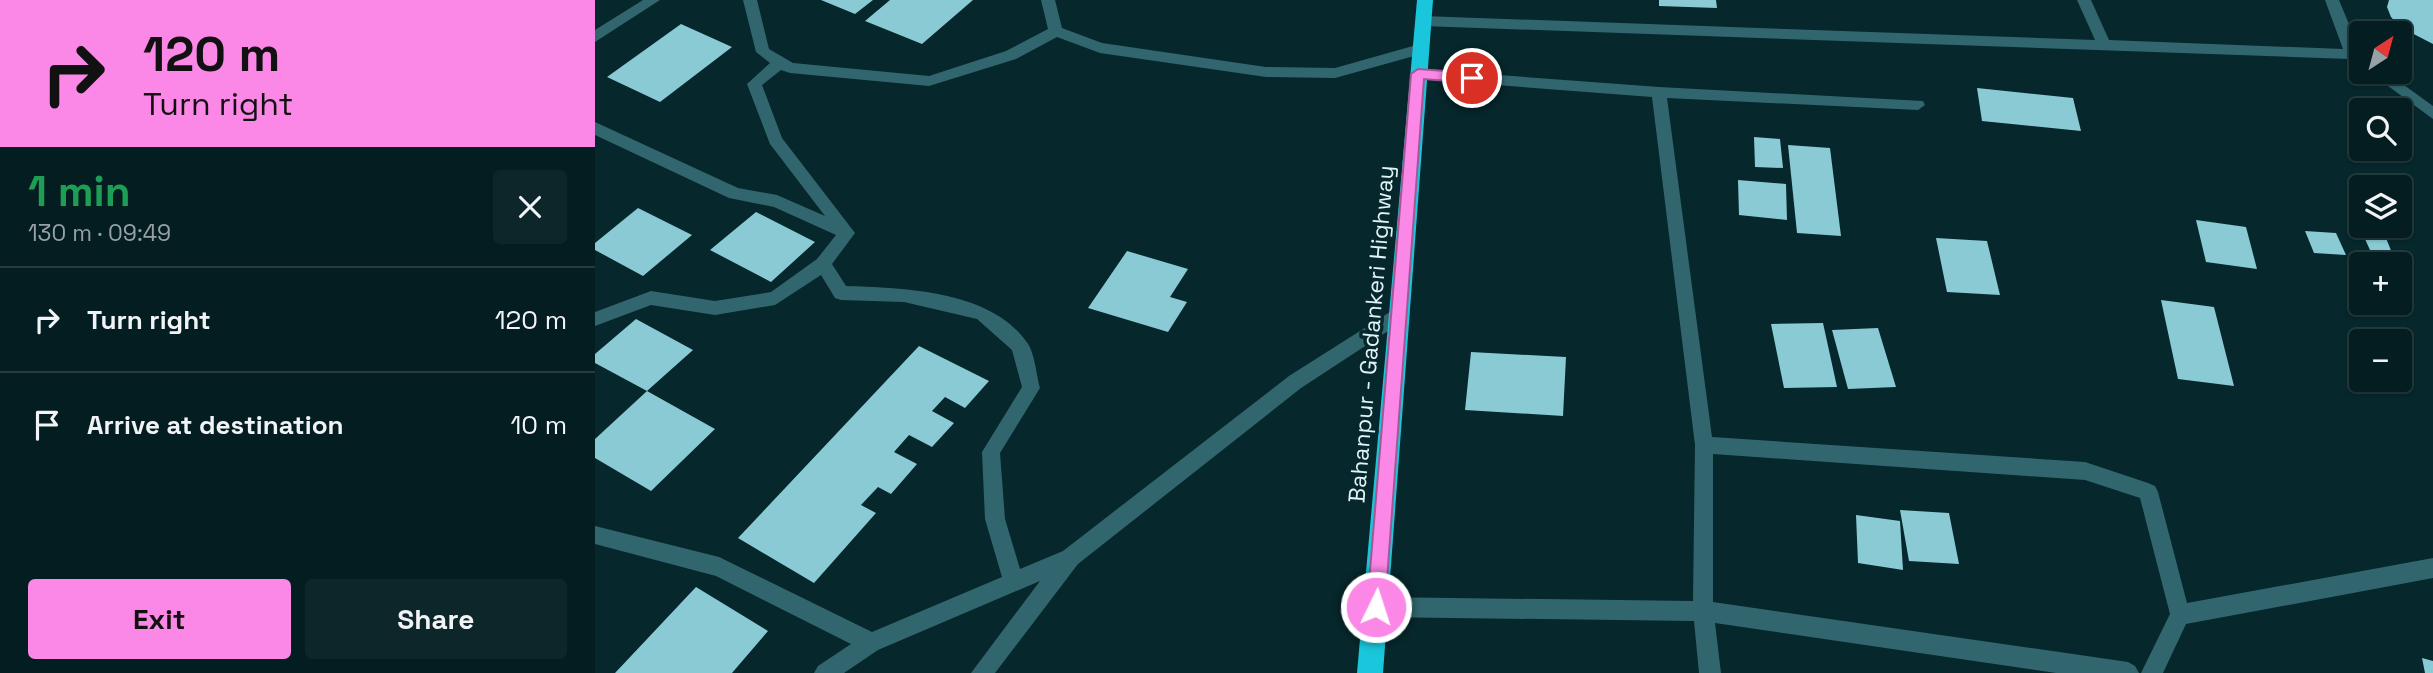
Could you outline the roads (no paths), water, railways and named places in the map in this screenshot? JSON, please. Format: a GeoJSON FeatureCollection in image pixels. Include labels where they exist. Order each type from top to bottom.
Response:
{"type":"FeatureCollection","features":[{"type":"Feature","properties":{"kind":"highway","name":"Bahanpur - Gadankeri Highway"},"geometry":{"type":"LineString","coordinates":[[1370,673],[1424,10]]}},
{"type":"Feature","properties":{"kind":"street"},"geometry":{"type":"LineString","coordinates":[[595,37],[653,0]]}},
{"type":"Feature","properties":{"kind":"street"},"geometry":{"type":"LineString","coordinates":[[750,0],[763,52],[790,68],[929,81],[1011,55],[1056,31],[1100,48],[1266,72],[1335,73],[1420,48]]}},
{"type":"Feature","properties":{"kind":"street"},"geometry":{"type":"LineString","coordinates":[[1048,0],[1056,31]]}},
{"type":"Feature","properties":{"kind":"street"},"geometry":{"type":"LineString","coordinates":[[2084,0],[2104,45]]}},
{"type":"Feature","properties":{"kind":"street"},"geometry":{"type":"LineString","coordinates":[[2332,0],[2349,40]]}},
{"type":"Feature","properties":{"kind":"street"},"geometry":{"type":"LineString","coordinates":[[1424,10],[2349,57]]}},
{"type":"Feature","properties":{"kind":"street"},"geometry":{"type":"LineString","coordinates":[[781,62],[754,85],[775,140],[847,233]]}},
{"type":"Feature","properties":{"kind":"street"},"geometry":{"type":"LineString","coordinates":[[1418,74],[1659,92],[1918,105]]}},
{"type":"Feature","properties":{"kind":"street"},"geometry":{"type":"LineString","coordinates":[[2392,84],[2433,114]]}},
{"type":"Feature","properties":{"kind":"street"},"geometry":{"type":"LineString","coordinates":[[1659,92],[1704,445],[1703,611],[1710,673]]}},
{"type":"Feature","properties":{"kind":"street"},"geometry":{"type":"LineString","coordinates":[[595,128],[735,194],[776,201],[847,233]]}},
{"type":"Feature","properties":{"kind":"street"},"geometry":{"type":"LineString","coordinates":[[595,319],[651,298],[715,307],[775,298],[823,264],[847,233]]}},
{"type":"Feature","properties":{"kind":"street"},"geometry":{"type":"LineString","coordinates":[[823,264],[841,293],[904,295],[982,313],[1020,346],[1031,388],[991,452],[995,519],[1014,582]]}},
{"type":"Feature","properties":{"kind":"street"},"geometry":{"type":"LineString","coordinates":[[825,673],[870,642],[1071,557],[1295,382],[1399,315]]}},
{"type":"Feature","properties":{"kind":"street"},"geometry":{"type":"LineString","coordinates":[[1704,445],[2085,471],[2148,492],[2180,615],[2153,673]]}},
{"type":"Feature","properties":{"kind":"street"},"geometry":{"type":"LineString","coordinates":[[595,535],[719,567],[870,642]]}},
{"type":"Feature","properties":{"kind":"street"},"geometry":{"type":"LineString","coordinates":[[982,673],[1071,557]]}},
{"type":"Feature","properties":{"kind":"street"},"geometry":{"type":"LineString","coordinates":[[2180,615],[2433,568]]}},
{"type":"Feature","properties":{"kind":"street"},"geometry":{"type":"LineString","coordinates":[[1376,607],[1703,611],[2128,673]]}}]}
